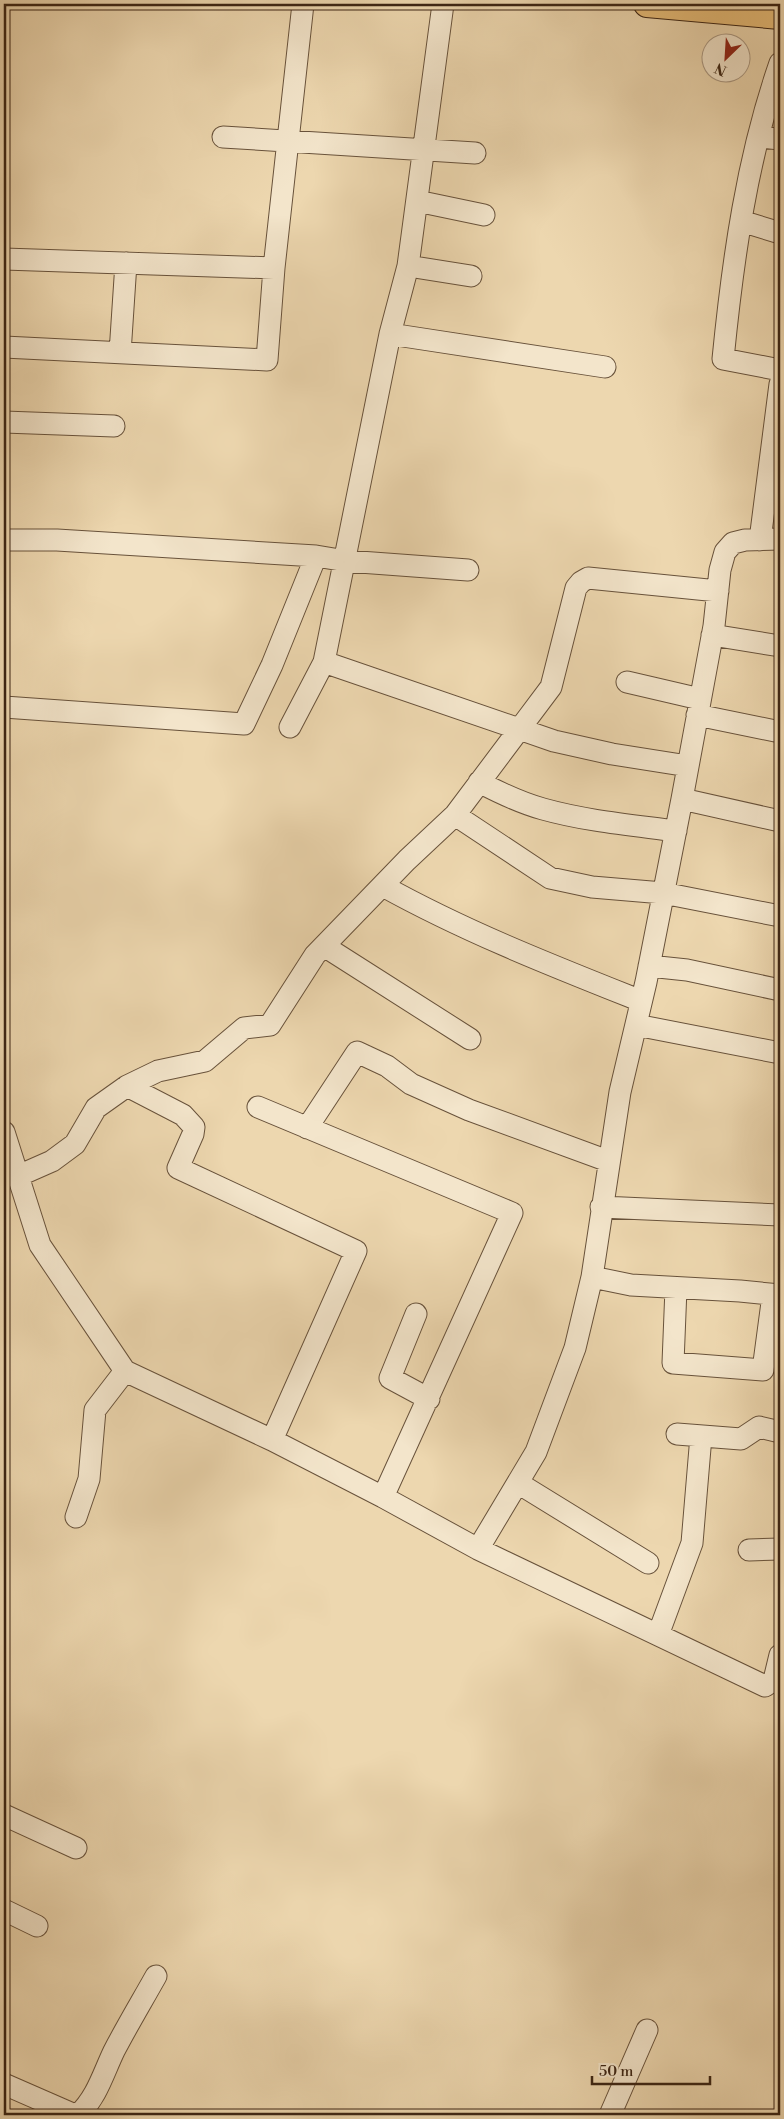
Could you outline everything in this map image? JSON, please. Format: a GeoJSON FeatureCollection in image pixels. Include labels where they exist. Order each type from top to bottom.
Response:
{"type":"FeatureCollection","features":[{"type":"Feature","properties":{"kind":"main road"},"geometry":{"type":"LineString","coordinates":[[647,4],[710,7],[780,16]]}},
{"type":"Feature","properties":{"kind":"street"},"geometry":{"type":"LineString","coordinates":[[4,347],[266,360],[274,268],[303,4]]}},
{"type":"Feature","properties":{"kind":"street"},"geometry":{"type":"LineString","coordinates":[[290,728],[324,662],[346,560],[352,521],[390,334],[408,266],[443,4]]}},
{"type":"Feature","properties":{"kind":"street"},"geometry":{"type":"LineString","coordinates":[[780,63],[767,100],[741,220],[731,280],[723,358],[780,370]]}},
{"type":"Feature","properties":{"kind":"street"},"geometry":{"type":"LineString","coordinates":[[223,137],[475,153]]}},
{"type":"Feature","properties":{"kind":"street"},"geometry":{"type":"LineString","coordinates":[[758,137],[780,139]]}},
{"type":"Feature","properties":{"kind":"street"},"geometry":{"type":"LineString","coordinates":[[417,201],[484,215]]}},
{"type":"Feature","properties":{"kind":"street"},"geometry":{"type":"LineString","coordinates":[[741,220],[780,232]]}},
{"type":"Feature","properties":{"kind":"street"},"geometry":{"type":"LineString","coordinates":[[4,259],[274,268]]}},
{"type":"Feature","properties":{"kind":"street"},"geometry":{"type":"LineString","coordinates":[[120,353],[126,263]]}},
{"type":"Feature","properties":{"kind":"street"},"geometry":{"type":"LineString","coordinates":[[408,266],[471,276]]}},
{"type":"Feature","properties":{"kind":"street"},"geometry":{"type":"LineString","coordinates":[[390,334],[605,367]]}},
{"type":"Feature","properties":{"kind":"street"},"geometry":{"type":"LineString","coordinates":[[478,1549],[536,1452],[575,1348],[592,1277],[608,1161],[620,1092],[642,1000],[676,832],[712,635],[720,570],[725,552],[733,543],[745,540],[770,540],[780,384]]}},
{"type":"Feature","properties":{"kind":"street"},"geometry":{"type":"LineString","coordinates":[[4,422],[114,426]]}},
{"type":"Feature","properties":{"kind":"street"},"geometry":{"type":"LineString","coordinates":[[4,540],[57,540],[316,556],[468,570]]}},
{"type":"Feature","properties":{"kind":"street"},"geometry":{"type":"LineString","coordinates":[[4,707],[244,724],[272,665],[316,556]]}},
{"type":"Feature","properties":{"kind":"street"},"geometry":{"type":"LineString","coordinates":[[18,1176],[52,1161],[74,1144],[96,1108],[127,1086],[158,1071],[205,1061],[244,1028],[270,1025],[314,955],[455,815],[551,687],[576,588],[581,582],[588,578],[718,590]]}},
{"type":"Feature","properties":{"kind":"street"},"geometry":{"type":"LineString","coordinates":[[712,635],[780,646]]}},
{"type":"Feature","properties":{"kind":"street"},"geometry":{"type":"LineString","coordinates":[[324,662],[564,743],[612,754],[688,766]]}},
{"type":"Feature","properties":{"kind":"street"},"geometry":{"type":"LineString","coordinates":[[627,682],[780,732]]}},
{"type":"Feature","properties":{"kind":"street"},"geometry":{"type":"LineString","coordinates":[[479,782],[505,795],[543,809],[596,820],[676,832]]}},
{"type":"Feature","properties":{"kind":"street"},"geometry":{"type":"LineString","coordinates":[[682,799],[780,821]]}},
{"type":"Feature","properties":{"kind":"street"},"geometry":{"type":"LineString","coordinates":[[455,815],[550,878],[592,887],[664,893],[780,916]]}},
{"type":"Feature","properties":{"kind":"street"},"geometry":{"type":"LineString","coordinates":[[383,886],[433,914],[526,955],[642,1000]]}},
{"type":"Feature","properties":{"kind":"street"},"geometry":{"type":"LineString","coordinates":[[324,946],[470,1039]]}},
{"type":"Feature","properties":{"kind":"street"},"geometry":{"type":"LineString","coordinates":[[649,966],[687,970],[780,990]]}},
{"type":"Feature","properties":{"kind":"street"},"geometry":{"type":"LineString","coordinates":[[636,1025],[780,1054]]}},
{"type":"Feature","properties":{"kind":"street"},"geometry":{"type":"LineString","coordinates":[[308,1128],[357,1052],[387,1066],[411,1084],[468,1110],[608,1161]]}},
{"type":"Feature","properties":{"kind":"street"},"geometry":{"type":"LineString","coordinates":[[127,1086],[183,1115],[194,1127],[193,1134],[178,1168],[356,1250],[272,1440]]}},
{"type":"Feature","properties":{"kind":"street"},"geometry":{"type":"LineString","coordinates":[[258,1107],[512,1212],[383,1497]]}},
{"type":"Feature","properties":{"kind":"street"},"geometry":{"type":"LineString","coordinates":[[4,1132],[40,1245],[125,1371],[272,1440],[383,1497],[478,1549],[765,1686],[774,1680],[780,1656]]}},
{"type":"Feature","properties":{"kind":"street"},"geometry":{"type":"LineString","coordinates":[[602,1207],[780,1215]]}},
{"type":"Feature","properties":{"kind":"street"},"geometry":{"type":"LineString","coordinates":[[592,1277],[630,1286],[676,1288],[740,1291],[777,1295],[763,1370],[673,1364],[676,1288]]}},
{"type":"Feature","properties":{"kind":"street"},"geometry":{"type":"LineString","coordinates":[[416,1314],[390,1378],[429,1399]]}},
{"type":"Feature","properties":{"kind":"street"},"geometry":{"type":"LineString","coordinates":[[76,1517],[89,1479],[95,1410],[125,1371]]}},
{"type":"Feature","properties":{"kind":"street"},"geometry":{"type":"LineString","coordinates":[[677,1434],[741,1439],[759,1427],[780,1432]]}},
{"type":"Feature","properties":{"kind":"street"},"geometry":{"type":"LineString","coordinates":[[658,1635],[692,1543],[701,1436]]}},
{"type":"Feature","properties":{"kind":"street"},"geometry":{"type":"LineString","coordinates":[[518,1483],[648,1563]]}},
{"type":"Feature","properties":{"kind":"street"},"geometry":{"type":"LineString","coordinates":[[749,1550],[780,1549]]}},
{"type":"Feature","properties":{"kind":"street"},"geometry":{"type":"LineString","coordinates":[[4,1814],[76,1848]]}},
{"type":"Feature","properties":{"kind":"street"},"geometry":{"type":"LineString","coordinates":[[4,1910],[36,1926]]}},
{"type":"Feature","properties":{"kind":"street"},"geometry":{"type":"LineString","coordinates":[[4,2084],[76,2115],[88,2106],[96,2093],[115,2050],[156,1976]]}},
{"type":"Feature","properties":{"kind":"street"},"geometry":{"type":"LineString","coordinates":[[610,2115],[647,2030]]}}]}
